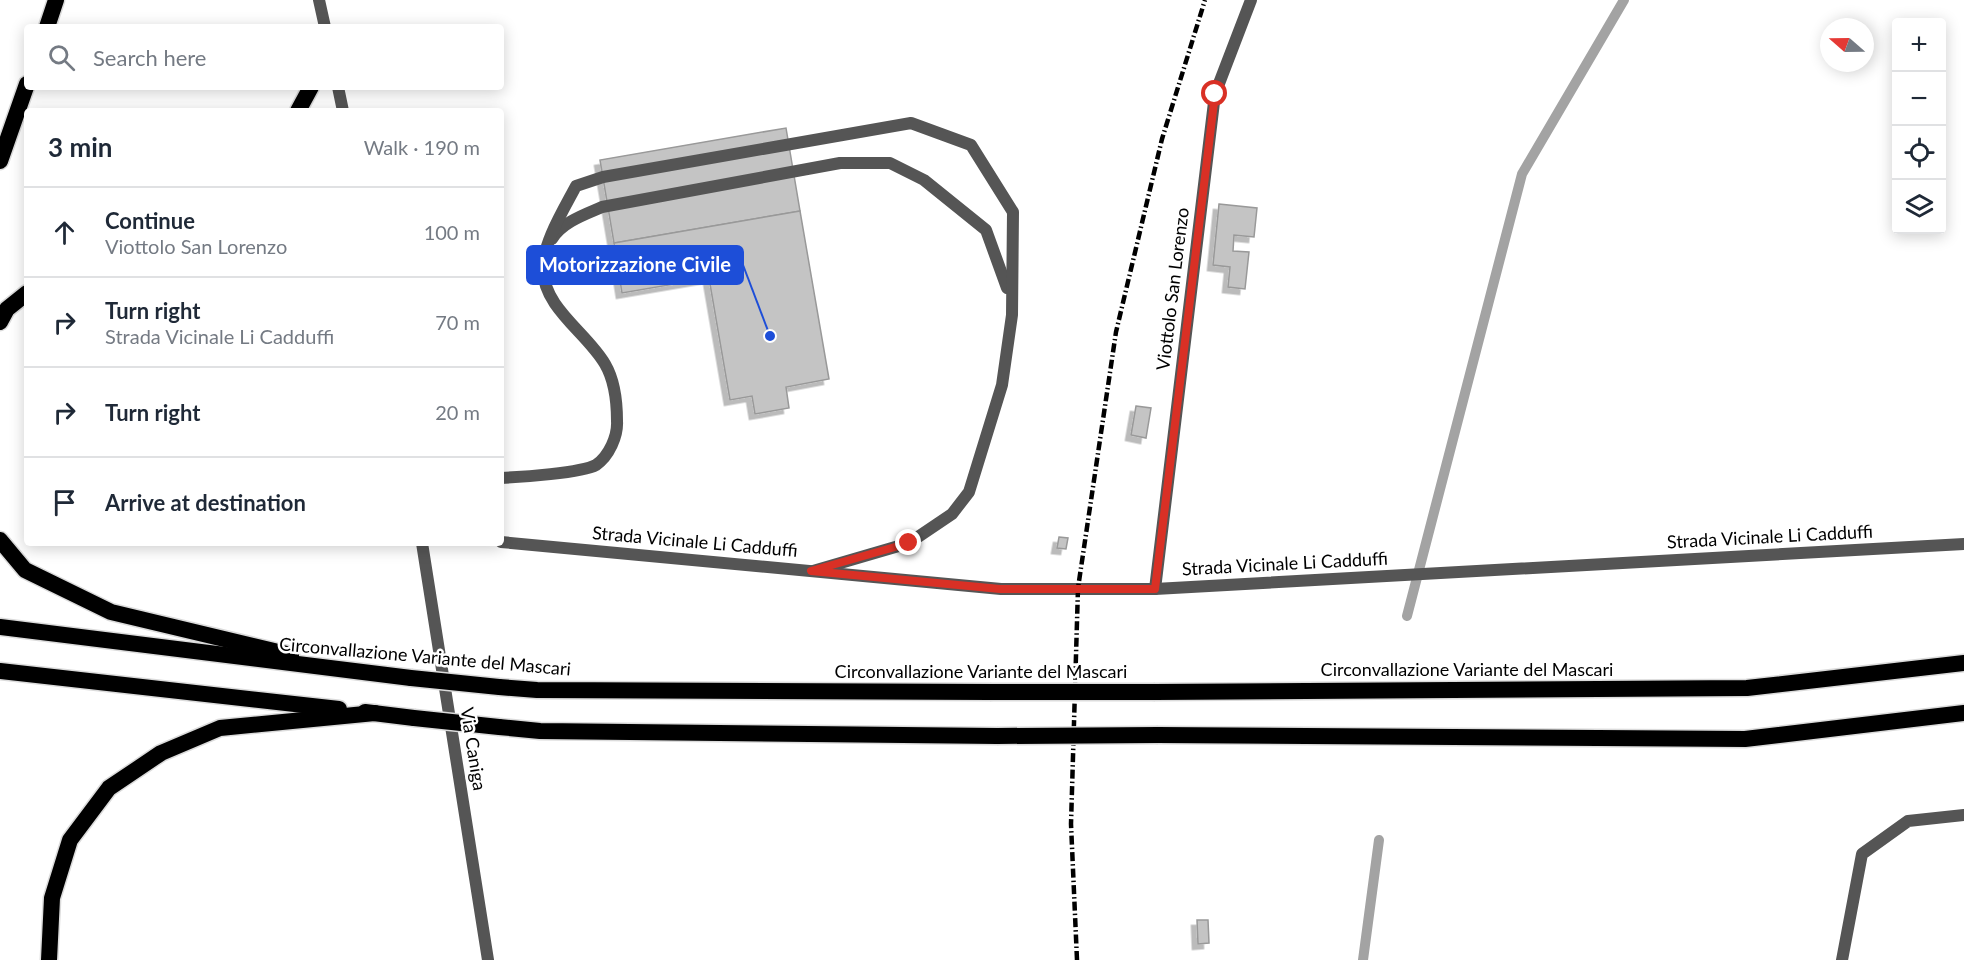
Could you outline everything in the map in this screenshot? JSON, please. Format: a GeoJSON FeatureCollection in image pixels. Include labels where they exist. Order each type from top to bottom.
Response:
{"type":"FeatureCollection","features":[{"type":"Feature","properties":{"kind":"highway"},"geometry":{"type":"LineString","coordinates":[[48,24],[57,0]]}},
{"type":"Feature","properties":{"kind":"highway"},"geometry":{"type":"LineString","coordinates":[[0,161],[25,90]]}},
{"type":"Feature","properties":{"kind":"highway"},"geometry":{"type":"LineString","coordinates":[[300,108],[309,90]]}},
{"type":"Feature","properties":{"kind":"highway"},"geometry":{"type":"LineString","coordinates":[[0,322],[7,309],[24,295]]}},
{"type":"Feature","properties":{"kind":"highway"},"geometry":{"type":"LineString","coordinates":[[0,540],[25,570],[111,612],[374,675]]}},
{"type":"Feature","properties":{"kind":"highway","name":"Circonvallazione Variante del Mascari"},"geometry":{"type":"LineString","coordinates":[[0,627],[374,675],[537,690],[1155,692],[1747,688],[1964,663]]}},
{"type":"Feature","properties":{"kind":"highway"},"geometry":{"type":"LineString","coordinates":[[0,671],[540,731],[997,736],[1745,739],[1964,713]]}},
{"type":"Feature","properties":{"kind":"highway"},"geometry":{"type":"LineString","coordinates":[[49,960],[52,898],[70,840],[109,788],[161,753],[220,728],[375,713]]}},
{"type":"Feature","properties":{"kind":"street"},"geometry":{"type":"LineString","coordinates":[[318,0],[324,24]]}},
{"type":"Feature","properties":{"kind":"street","name":"Viottolo San Lorenzo"},"geometry":{"type":"LineString","coordinates":[[1155,589],[1215,94],[1251,0]]}},
{"type":"Feature","properties":{"kind":"street"},"geometry":{"type":"LineString","coordinates":[[339,90],[342,108]]}},
{"type":"Feature","properties":{"kind":"street"},"geometry":{"type":"LineString","coordinates":[[504,478],[541,475],[595,465],[610,449],[618,429],[616,395],[605,364],[549,296],[543,270],[555,225],[576,186],[603,177],[912,123],[971,145],[1013,212],[1012,315],[1002,385],[969,492],[952,514],[909,543],[811,571]]}},
{"type":"Feature","properties":{"kind":"street"},"geometry":{"type":"LineString","coordinates":[[549,243],[556,232],[579,217],[602,207],[840,163],[890,163],[924,180],[986,230],[1006,279],[1012,315]]}},
{"type":"Feature","properties":{"kind":"street","name":"Strada Vicinale Li Cadduffi"},"geometry":{"type":"LineString","coordinates":[[504,542],[1000,589],[1155,589],[1964,544]]}},
{"type":"Feature","properties":{"kind":"street","name":"Via Caniga"},"geometry":{"type":"LineString","coordinates":[[422,546],[488,960]]}},
{"type":"Feature","properties":{"kind":"street"},"geometry":{"type":"LineString","coordinates":[[1842,960],[1862,854],[1908,821],[1964,815]]}},
{"type":"Feature","properties":{"kind":"building"},"geometry":{"type":"Polygon","coordinates":[[[786,128],[800,211],[614,243],[600,160],[786,128]]]}},
{"type":"Feature","properties":{"kind":"building"},"geometry":{"type":"Polygon","coordinates":[[[1219,204],[1257,208],[1254,237],[1234,235],[1233,251],[1249,252],[1245,289],[1228,287],[1230,267],[1213,265],[1219,204]]]}},
{"type":"Feature","properties":{"kind":"building"},"geometry":{"type":"Polygon","coordinates":[[[800,211],[829,379],[786,387],[789,408],[755,414],[752,396],[730,400],[709,278],[622,293],[614,243],[800,211]]]}},
{"type":"Feature","properties":{"kind":"building"},"geometry":{"type":"Polygon","coordinates":[[[1136,406],[1151,408],[1146,438],[1131,435],[1136,406]]]}},
{"type":"Feature","properties":{"kind":"building"},"geometry":{"type":"Polygon","coordinates":[[[1059,537],[1068,538],[1066,549],[1057,548],[1059,537]]]}},
{"type":"Feature","properties":{"kind":"building"},"geometry":{"type":"Polygon","coordinates":[[[1197,920],[1208,920],[1209,943],[1198,944],[1197,920]]]}},
{"type":"Feature","properties":{"kind":"waterway"},"geometry":{"type":"LineString","coordinates":[[1407,616],[1522,174],[1624,0]]}},
{"type":"Feature","properties":{"kind":"waterway"},"geometry":{"type":"LineString","coordinates":[[1363,960],[1379,840]]}},
{"type":"Feature","properties":{"kind":"railway"},"geometry":{"type":"LineString","coordinates":[[1077,960],[1071,824],[1078,588],[1116,332],[1162,139],[1205,0]]}},
{"type":"Feature","properties":{"kind":"place","name":"Motorizzazione Civile"},"geometry":{"type":"Point","coordinates":[770,336]}},
{"type":"Feature","properties":{"kind":"route"},"geometry":{"type":"LineString","coordinates":[[909,543],[811,571],[1000,589],[1155,589],[1215,94]]}}]}
